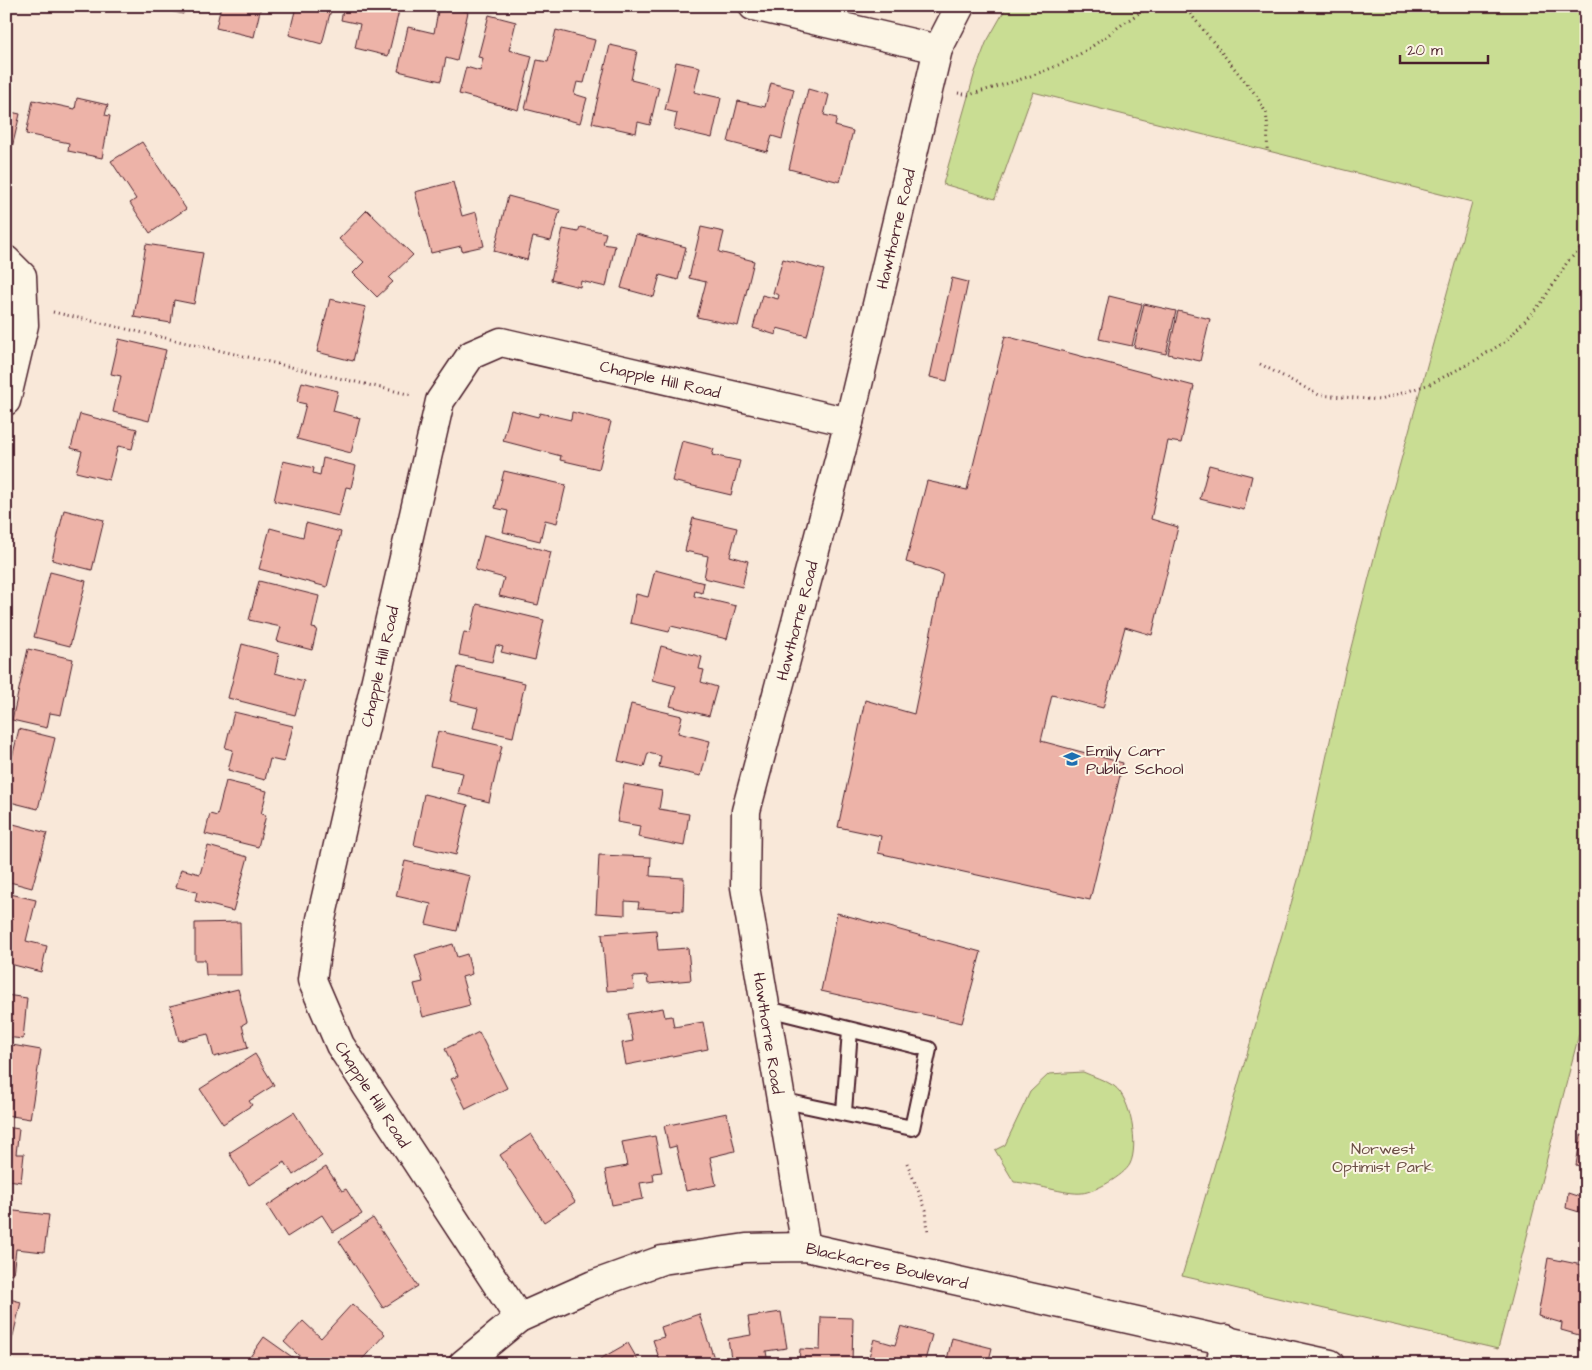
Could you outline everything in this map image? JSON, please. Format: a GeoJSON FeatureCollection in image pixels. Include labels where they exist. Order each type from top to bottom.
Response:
{"type":"FeatureCollection","features":[{"type":"Feature","properties":{"kind":"street"},"geometry":{"type":"LineString","coordinates":[[753,6],[938,49]]}},
{"type":"Feature","properties":{"kind":"street","name":"Hawthorne Road"},"geometry":{"type":"LineString","coordinates":[[806,1247],[745,887],[746,811],[849,422],[938,49],[960,6]]}},
{"type":"Feature","properties":{"kind":"street"},"geometry":{"type":"LineString","coordinates":[[6,260],[22,276],[24,305],[24,325],[6,401]]}},
{"type":"Feature","properties":{"kind":"street","name":"Chapple Hill Road"},"geometry":{"type":"LineString","coordinates":[[520,1318],[340,1045],[312,980],[322,919],[440,401],[471,355],[501,342],[849,422]]}},
{"type":"Feature","properties":{"kind":"street","name":"Blackacres Boulevard"},"geometry":{"type":"LineString","coordinates":[[463,1364],[520,1318],[593,1285],[662,1260],[746,1248],[806,1247],[1223,1351],[1330,1364]]}},
{"type":"Feature","properties":{"kind":"lane"},"geometry":{"type":"LineString","coordinates":[[764,1008],[929,1049],[912,1128],[844,1112],[780,1100]]}},
{"type":"Feature","properties":{"kind":"lane"},"geometry":{"type":"LineString","coordinates":[[844,1112],[850,1030]]}},
{"type":"Feature","properties":{"kind":"path"},"geometry":{"type":"LineString","coordinates":[[956,93],[969,95],[1054,66],[1088,49],[1134,15],[1152,6]]}},
{"type":"Feature","properties":{"kind":"path"},"geometry":{"type":"LineString","coordinates":[[1184,6],[1256,95],[1262,107],[1268,129],[1266,151]]}},
{"type":"Feature","properties":{"kind":"path"},"geometry":{"type":"LineString","coordinates":[[1260,364],[1319,395],[1380,400],[1430,384],[1476,360],[1506,341],[1542,302],[1568,261],[1586,244]]}},
{"type":"Feature","properties":{"kind":"path"},"geometry":{"type":"LineString","coordinates":[[24,305],[440,401]]}},
{"type":"Feature","properties":{"kind":"path"},"geometry":{"type":"LineString","coordinates":[[907,1163],[926,1210],[928,1232]]}},
{"type":"Feature","properties":{"kind":"green space","name":"Norwest Optimist Park"},"geometry":{"type":"Polygon","coordinates":[[[1007,6],[1586,6],[1586,1007],[1498,1349],[1182,1276],[1305,856],[1346,667],[1472,202],[1033,92],[995,199],[943,184],[975,72],[986,43],[1007,6]]]}},
{"type":"Feature","properties":{"kind":"green space"},"geometry":{"type":"Polygon","coordinates":[[[1083,1072],[1114,1086],[1125,1101],[1132,1123],[1134,1146],[1133,1156],[1127,1169],[1108,1183],[1094,1190],[1082,1193],[1014,1182],[995,1150],[1005,1145],[1030,1092],[1049,1074],[1083,1072]]]}},
{"type":"Feature","properties":{"kind":"building"},"geometry":{"type":"Polygon","coordinates":[[[101,6],[122,6],[121,11],[101,6]]]}},
{"type":"Feature","properties":{"kind":"building"},"geometry":{"type":"Polygon","coordinates":[[[147,6],[184,6],[183,14],[147,6]]]}},
{"type":"Feature","properties":{"kind":"building"},"geometry":{"type":"Polygon","coordinates":[[[221,6],[261,6],[254,37],[216,28],[221,6]]]}},
{"type":"Feature","properties":{"kind":"building"},"geometry":{"type":"Polygon","coordinates":[[[277,6],[332,6],[322,44],[289,35],[295,11],[277,6]]]}},
{"type":"Feature","properties":{"kind":"building"},"geometry":{"type":"Polygon","coordinates":[[[344,6],[381,6],[399,11],[388,56],[355,48],[360,24],[341,20],[344,6]]]}},
{"type":"Feature","properties":{"kind":"building"},"geometry":{"type":"Polygon","coordinates":[[[439,6],[468,12],[457,61],[446,58],[441,81],[398,71],[408,27],[434,33],[439,6]]]}},
{"type":"Feature","properties":{"kind":"building"},"geometry":{"type":"Polygon","coordinates":[[[489,15],[516,22],[509,50],[532,56],[518,110],[459,94],[466,67],[480,71],[483,58],[478,57],[489,15]]]}},
{"type":"Feature","properties":{"kind":"building"},"geometry":{"type":"Polygon","coordinates":[[[556,30],[595,40],[584,83],[577,82],[574,94],[587,98],[580,123],[525,109],[537,60],[548,62],[556,30]]]}},
{"type":"Feature","properties":{"kind":"building"},"geometry":{"type":"Polygon","coordinates":[[[610,45],[637,51],[631,80],[659,87],[650,125],[638,122],[636,133],[592,123],[610,45]]]}},
{"type":"Feature","properties":{"kind":"building"},"geometry":{"type":"Polygon","coordinates":[[[676,62],[700,67],[694,92],[721,98],[712,138],[674,129],[677,113],[665,110],[676,62]]]}},
{"type":"Feature","properties":{"kind":"building"},"geometry":{"type":"Polygon","coordinates":[[[771,83],[794,89],[782,139],[772,136],[767,152],[728,142],[738,101],[765,107],[771,83]]]}},
{"type":"Feature","properties":{"kind":"building"},"geometry":{"type":"Polygon","coordinates":[[[808,89],[829,95],[824,115],[837,118],[835,126],[853,131],[840,182],[789,169],[808,89]]]}},
{"type":"Feature","properties":{"kind":"building"},"geometry":{"type":"Polygon","coordinates":[[[77,98],[108,105],[105,115],[110,116],[102,158],[68,151],[69,143],[26,134],[33,100],[75,109],[77,98]]]}},
{"type":"Feature","properties":{"kind":"building"},"geometry":{"type":"Polygon","coordinates":[[[6,111],[20,114],[10,156],[6,156],[6,111]]]}},
{"type":"Feature","properties":{"kind":"building"},"geometry":{"type":"Polygon","coordinates":[[[142,142],[186,209],[150,233],[130,203],[136,199],[111,161],[142,142]]]}},
{"type":"Feature","properties":{"kind":"building"},"geometry":{"type":"Polygon","coordinates":[[[453,182],[462,216],[476,212],[484,246],[462,251],[461,246],[431,253],[415,192],[453,182]]]}},
{"type":"Feature","properties":{"kind":"building"},"geometry":{"type":"Polygon","coordinates":[[[508,196],[560,210],[551,241],[533,237],[527,260],[494,251],[508,196]]]}},
{"type":"Feature","properties":{"kind":"building"},"geometry":{"type":"Polygon","coordinates":[[[367,210],[413,255],[389,278],[393,282],[377,297],[353,273],[364,262],[339,239],[367,210]]]}},
{"type":"Feature","properties":{"kind":"building"},"geometry":{"type":"Polygon","coordinates":[[[580,227],[606,233],[603,244],[615,246],[606,287],[581,281],[580,287],[551,280],[563,229],[578,232],[580,227]]]}},
{"type":"Feature","properties":{"kind":"building"},"geometry":{"type":"Polygon","coordinates":[[[701,227],[724,232],[719,252],[754,261],[738,326],[697,317],[706,282],[689,278],[701,227]]]}},
{"type":"Feature","properties":{"kind":"building"},"geometry":{"type":"Polygon","coordinates":[[[636,234],[686,247],[678,280],[660,275],[654,297],[621,288],[636,234]]]}},
{"type":"Feature","properties":{"kind":"building"},"geometry":{"type":"Polygon","coordinates":[[[146,244],[203,253],[194,304],[174,300],[171,323],[134,317],[146,244]]]}},
{"type":"Feature","properties":{"kind":"building"},"geometry":{"type":"Polygon","coordinates":[[[783,259],[824,270],[807,336],[777,328],[776,335],[753,328],[762,295],[778,299],[779,295],[773,293],[783,259]]]}},
{"type":"Feature","properties":{"kind":"building"},"geometry":{"type":"Polygon","coordinates":[[[952,278],[968,282],[947,381],[930,377],[952,278]]]}},
{"type":"Feature","properties":{"kind":"building"},"geometry":{"type":"Polygon","coordinates":[[[1109,296],[1142,304],[1132,346],[1099,339],[1109,296]]]}},
{"type":"Feature","properties":{"kind":"building"},"geometry":{"type":"Polygon","coordinates":[[[330,299],[366,307],[353,361],[317,352],[330,299]]]}},
{"type":"Feature","properties":{"kind":"building"},"geometry":{"type":"Polygon","coordinates":[[[1144,304],[1176,311],[1166,354],[1134,347],[1144,304]]]}},
{"type":"Feature","properties":{"kind":"building"},"geometry":{"type":"Polygon","coordinates":[[[1178,311],[1210,319],[1200,361],[1168,354],[1178,311]]]}},
{"type":"Feature","properties":{"kind":"building"},"geometry":{"type":"Polygon","coordinates":[[[1005,336],[1194,386],[1181,443],[1168,441],[1151,519],[1178,527],[1152,635],[1125,627],[1103,708],[1052,695],[1041,741],[1123,763],[1090,900],[878,853],[881,836],[838,827],[865,700],[914,714],[943,574],[906,562],[927,481],[967,490],[1005,336]]]}},
{"type":"Feature","properties":{"kind":"building"},"geometry":{"type":"Polygon","coordinates":[[[119,339],[166,350],[149,421],[113,412],[121,376],[111,374],[119,339]]]}},
{"type":"Feature","properties":{"kind":"building"},"geometry":{"type":"Polygon","coordinates":[[[302,382],[338,391],[333,411],[360,418],[351,453],[297,439],[306,404],[297,402],[302,382]]]}},
{"type":"Feature","properties":{"kind":"building"},"geometry":{"type":"Polygon","coordinates":[[[511,410],[538,417],[540,413],[571,420],[572,412],[611,422],[599,469],[560,460],[561,456],[503,441],[511,410]]]}},
{"type":"Feature","properties":{"kind":"building"},"geometry":{"type":"Polygon","coordinates":[[[80,414],[137,429],[132,449],[118,446],[109,480],[76,472],[82,451],[71,448],[80,414]]]}},
{"type":"Feature","properties":{"kind":"building"},"geometry":{"type":"Polygon","coordinates":[[[682,441],[714,449],[712,455],[740,461],[731,495],[672,481],[682,441]]]}},
{"type":"Feature","properties":{"kind":"building"},"geometry":{"type":"Polygon","coordinates":[[[323,458],[356,466],[351,488],[346,487],[339,516],[274,501],[283,461],[314,468],[313,473],[320,475],[323,458]]]}},
{"type":"Feature","properties":{"kind":"building"},"geometry":{"type":"Polygon","coordinates":[[[1209,465],[1252,476],[1244,510],[1200,499],[1209,465]]]}},
{"type":"Feature","properties":{"kind":"building"},"geometry":{"type":"Polygon","coordinates":[[[504,471],[566,485],[557,523],[545,520],[540,541],[503,532],[508,511],[495,508],[504,471]]]}},
{"type":"Feature","properties":{"kind":"building"},"geometry":{"type":"Polygon","coordinates":[[[64,510],[104,520],[92,570],[52,560],[64,510]]]}},
{"type":"Feature","properties":{"kind":"building"},"geometry":{"type":"Polygon","coordinates":[[[693,518],[737,528],[730,556],[748,561],[742,587],[704,578],[708,556],[685,551],[693,518]]]}},
{"type":"Feature","properties":{"kind":"building"},"geometry":{"type":"Polygon","coordinates":[[[306,523],[341,532],[327,587],[259,569],[270,528],[303,537],[306,523]]]}},
{"type":"Feature","properties":{"kind":"building"},"geometry":{"type":"Polygon","coordinates":[[[484,535],[551,552],[538,605],[499,596],[504,578],[475,570],[484,535]]]}},
{"type":"Feature","properties":{"kind":"building"},"geometry":{"type":"Polygon","coordinates":[[[655,570],[704,583],[702,593],[695,591],[694,596],[736,606],[727,639],[671,626],[669,632],[630,623],[636,594],[648,597],[655,570]]]}},
{"type":"Feature","properties":{"kind":"building"},"geometry":{"type":"Polygon","coordinates":[[[50,572],[86,581],[70,646],[34,637],[50,572]]]}},
{"type":"Feature","properties":{"kind":"building"},"geometry":{"type":"Polygon","coordinates":[[[259,581],[319,596],[312,628],[317,629],[312,650],[277,641],[281,627],[249,620],[259,581]]]}},
{"type":"Feature","properties":{"kind":"building"},"geometry":{"type":"Polygon","coordinates":[[[477,604],[544,620],[535,660],[501,652],[503,647],[496,645],[492,662],[459,655],[464,632],[470,633],[477,604]]]}},
{"type":"Feature","properties":{"kind":"building"},"geometry":{"type":"Polygon","coordinates":[[[242,644],[279,654],[275,673],[304,681],[295,715],[228,698],[242,644]]]}},
{"type":"Feature","properties":{"kind":"building"},"geometry":{"type":"Polygon","coordinates":[[[661,646],[702,657],[699,669],[704,670],[701,682],[717,687],[709,716],[670,706],[676,686],[652,680],[661,646]]]}},
{"type":"Feature","properties":{"kind":"building"},"geometry":{"type":"Polygon","coordinates":[[[28,649],[73,659],[61,715],[50,713],[47,728],[12,720],[28,649]]]}},
{"type":"Feature","properties":{"kind":"building"},"geometry":{"type":"Polygon","coordinates":[[[458,667],[525,683],[513,737],[473,728],[478,708],[450,701],[458,667]]]}},
{"type":"Feature","properties":{"kind":"building"},"geometry":{"type":"Polygon","coordinates":[[[631,704],[682,716],[678,733],[710,741],[701,776],[659,767],[661,756],[648,753],[644,767],[618,761],[631,704]]]}},
{"type":"Feature","properties":{"kind":"building"},"geometry":{"type":"Polygon","coordinates":[[[234,712],[293,726],[284,762],[270,759],[265,780],[228,770],[233,750],[225,748],[234,712]]]}},
{"type":"Feature","properties":{"kind":"building"},"geometry":{"type":"Polygon","coordinates":[[[19,729],[55,738],[38,809],[6,801],[6,765],[10,766],[19,729]]]}},
{"type":"Feature","properties":{"kind":"building"},"geometry":{"type":"Polygon","coordinates":[[[438,731],[502,746],[489,802],[458,794],[463,773],[430,766],[438,731]]]}},
{"type":"Feature","properties":{"kind":"building"},"geometry":{"type":"Polygon","coordinates":[[[226,781],[267,791],[261,814],[266,815],[258,847],[205,834],[210,814],[217,816],[226,781]]]}},
{"type":"Feature","properties":{"kind":"building"},"geometry":{"type":"Polygon","coordinates":[[[624,784],[662,791],[659,809],[689,814],[684,846],[638,837],[640,826],[617,822],[624,784]]]}},
{"type":"Feature","properties":{"kind":"building"},"geometry":{"type":"Polygon","coordinates":[[[424,794],[468,805],[456,855],[414,845],[424,794]]]}},
{"type":"Feature","properties":{"kind":"building"},"geometry":{"type":"Polygon","coordinates":[[[6,822],[47,833],[32,888],[6,881],[6,822]]]}},
{"type":"Feature","properties":{"kind":"building"},"geometry":{"type":"Polygon","coordinates":[[[208,846],[248,857],[233,911],[195,901],[197,892],[176,887],[181,869],[200,874],[208,846]]]}},
{"type":"Feature","properties":{"kind":"building"},"geometry":{"type":"Polygon","coordinates":[[[599,855],[651,857],[650,876],[684,878],[683,911],[638,908],[639,902],[625,901],[625,915],[596,913],[599,855]]]}},
{"type":"Feature","properties":{"kind":"building"},"geometry":{"type":"Polygon","coordinates":[[[405,861],[470,876],[457,931],[426,924],[431,904],[396,896],[405,861]]]}},
{"type":"Feature","properties":{"kind":"building"},"geometry":{"type":"Polygon","coordinates":[[[6,893],[36,900],[26,941],[47,946],[41,972],[6,963],[6,893]]]}},
{"type":"Feature","properties":{"kind":"building"},"geometry":{"type":"Polygon","coordinates":[[[837,913],[981,952],[962,1023],[821,991],[837,913]]]}},
{"type":"Feature","properties":{"kind":"building"},"geometry":{"type":"Polygon","coordinates":[[[240,922],[241,975],[206,975],[205,960],[195,960],[195,923],[240,922]]]}},
{"type":"Feature","properties":{"kind":"building"},"geometry":{"type":"Polygon","coordinates":[[[656,930],[658,950],[688,948],[691,980],[648,984],[647,976],[633,977],[634,989],[607,991],[602,934],[656,930]]]}},
{"type":"Feature","properties":{"kind":"building"},"geometry":{"type":"Polygon","coordinates":[[[453,944],[457,957],[467,954],[472,974],[462,977],[470,1005],[423,1017],[414,984],[423,982],[415,955],[453,944]]]}},
{"type":"Feature","properties":{"kind":"building"},"geometry":{"type":"Polygon","coordinates":[[[238,989],[247,1022],[242,1025],[248,1048],[214,1057],[208,1034],[179,1041],[170,1006],[238,989]]]}},
{"type":"Feature","properties":{"kind":"building"},"geometry":{"type":"Polygon","coordinates":[[[6,995],[27,998],[23,1039],[6,1037],[6,995]]]}},
{"type":"Feature","properties":{"kind":"building"},"geometry":{"type":"Polygon","coordinates":[[[663,1008],[665,1017],[672,1016],[674,1027],[703,1022],[708,1049],[626,1065],[622,1043],[633,1041],[628,1014],[663,1008]]]}},
{"type":"Feature","properties":{"kind":"building"},"geometry":{"type":"Polygon","coordinates":[[[479,1032],[507,1088],[466,1109],[451,1079],[458,1076],[445,1049],[479,1032]]]}},
{"type":"Feature","properties":{"kind":"building"},"geometry":{"type":"Polygon","coordinates":[[[6,1044],[41,1050],[30,1119],[6,1115],[6,1044]]]}},
{"type":"Feature","properties":{"kind":"building"},"geometry":{"type":"Polygon","coordinates":[[[255,1054],[274,1085],[249,1101],[252,1105],[223,1124],[200,1089],[255,1054]]]}},
{"type":"Feature","properties":{"kind":"building"},"geometry":{"type":"Polygon","coordinates":[[[294,1112],[322,1156],[293,1175],[285,1162],[249,1185],[229,1153],[294,1112]]]}},
{"type":"Feature","properties":{"kind":"building"},"geometry":{"type":"Polygon","coordinates":[[[727,1113],[735,1151],[710,1157],[716,1185],[686,1191],[676,1146],[669,1148],[664,1126],[727,1113]]]}},
{"type":"Feature","properties":{"kind":"building"},"geometry":{"type":"Polygon","coordinates":[[[6,1127],[19,1129],[16,1154],[24,1154],[21,1182],[9,1180],[7,1194],[6,1127]]]}},
{"type":"Feature","properties":{"kind":"building"},"geometry":{"type":"Polygon","coordinates":[[[531,1134],[575,1202],[544,1222],[500,1155],[531,1134]]]}},
{"type":"Feature","properties":{"kind":"building"},"geometry":{"type":"Polygon","coordinates":[[[1581,1135],[1586,1136],[1586,1214],[1566,1208],[1568,1193],[1580,1197],[1585,1168],[1576,1165],[1581,1135]]]}},
{"type":"Feature","properties":{"kind":"building"},"geometry":{"type":"Polygon","coordinates":[[[655,1136],[662,1172],[653,1173],[654,1181],[640,1183],[643,1199],[612,1205],[605,1170],[627,1166],[622,1142],[655,1136]]]}},
{"type":"Feature","properties":{"kind":"building"},"geometry":{"type":"Polygon","coordinates":[[[326,1167],[342,1191],[346,1189],[362,1214],[333,1232],[322,1215],[287,1237],[267,1206],[326,1167]]]}},
{"type":"Feature","properties":{"kind":"building"},"geometry":{"type":"Polygon","coordinates":[[[6,1210],[49,1215],[44,1252],[16,1249],[13,1274],[6,1273],[6,1210]]]}},
{"type":"Feature","properties":{"kind":"building"},"geometry":{"type":"Polygon","coordinates":[[[373,1218],[418,1286],[383,1308],[339,1241],[373,1218]]]}},
{"type":"Feature","properties":{"kind":"building"},"geometry":{"type":"Polygon","coordinates":[[[1548,1258],[1582,1265],[1581,1276],[1586,1277],[1586,1337],[1561,1330],[1562,1323],[1538,1316],[1548,1258]]]}},
{"type":"Feature","properties":{"kind":"building"},"geometry":{"type":"Polygon","coordinates":[[[6,1298],[21,1302],[7,1361],[6,1361],[6,1298]]]}},
{"type":"Feature","properties":{"kind":"building"},"geometry":{"type":"Polygon","coordinates":[[[352,1304],[385,1334],[358,1364],[308,1364],[284,1342],[303,1321],[321,1338],[352,1304]]]}},
{"type":"Feature","properties":{"kind":"building"},"geometry":{"type":"Polygon","coordinates":[[[781,1312],[787,1348],[766,1351],[768,1364],[732,1364],[728,1339],[751,1335],[748,1317],[781,1312]]]}},
{"type":"Feature","properties":{"kind":"building"},"geometry":{"type":"Polygon","coordinates":[[[699,1314],[716,1364],[661,1364],[653,1340],[664,1337],[661,1327],[699,1314]]]}},
{"type":"Feature","properties":{"kind":"building"},"geometry":{"type":"Polygon","coordinates":[[[821,1317],[853,1318],[852,1364],[799,1364],[800,1349],[820,1350],[821,1317]]]}},
{"type":"Feature","properties":{"kind":"building"},"geometry":{"type":"Polygon","coordinates":[[[901,1326],[932,1335],[924,1364],[867,1364],[874,1339],[895,1345],[901,1326]]]}},
{"type":"Feature","properties":{"kind":"building"},"geometry":{"type":"Polygon","coordinates":[[[264,1337],[302,1364],[245,1364],[264,1337]]]}},
{"type":"Feature","properties":{"kind":"building"},"geometry":{"type":"Polygon","coordinates":[[[952,1338],[992,1348],[988,1364],[946,1364],[952,1338]]]}},
{"type":"Feature","properties":{"kind":"building"},"geometry":{"type":"Polygon","coordinates":[[[628,1343],[640,1364],[603,1364],[600,1359],[628,1343]]]}},
{"type":"Feature","properties":{"kind":"place","name":"Emily Carr Public School"},"geometry":{"type":"Point","coordinates":[1072,759]}}]}
